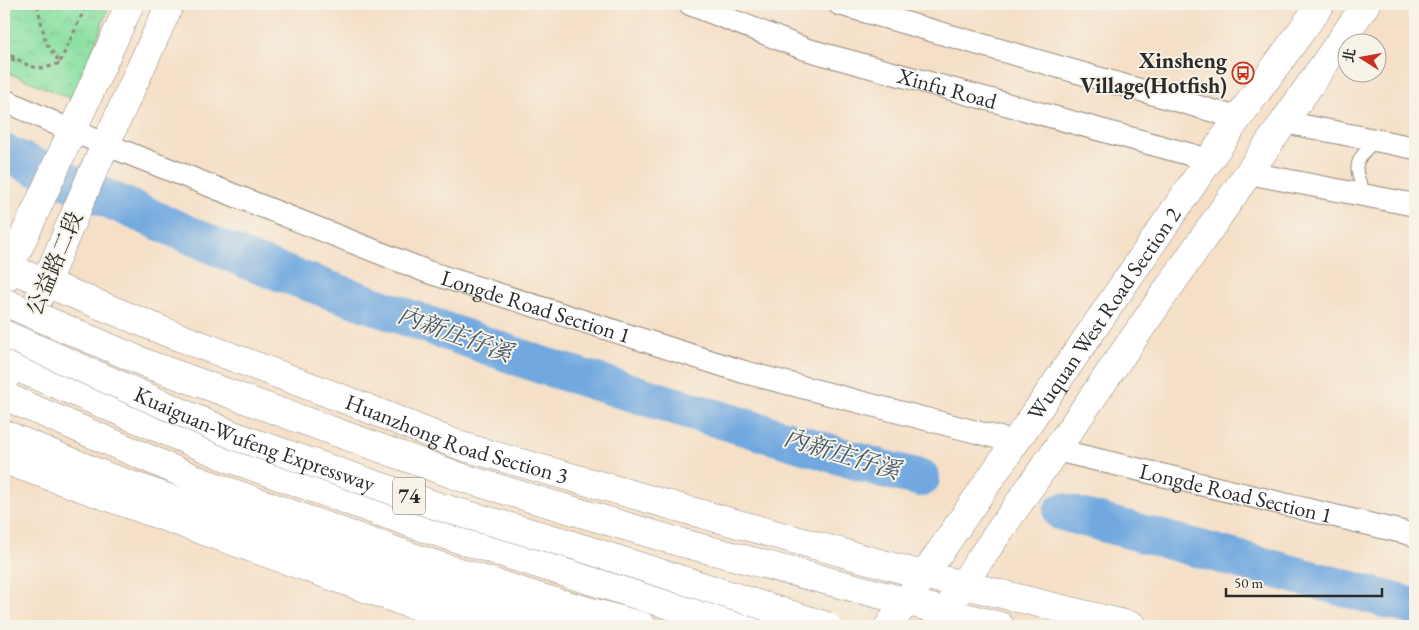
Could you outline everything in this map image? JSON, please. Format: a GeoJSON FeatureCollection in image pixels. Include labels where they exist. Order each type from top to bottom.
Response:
{"type":"FeatureCollection","features":[{"type":"Feature","properties":{"kind":"main road","name":"公益路二段"},"geometry":{"type":"LineString","coordinates":[[9,265],[130,4]]}},
{"type":"Feature","properties":{"kind":"main road","name":"公益路二段"},"geometry":{"type":"LineString","coordinates":[[5,376],[105,144],[170,4]]}},
{"type":"Feature","properties":{"kind":"main road","name":"Wuquan West Road Section 2"},"geometry":{"type":"LineString","coordinates":[[889,626],[1238,118],[1321,4]]}},
{"type":"Feature","properties":{"kind":"main road","name":"Wuquan West Road Section 2"},"geometry":{"type":"LineString","coordinates":[[942,619],[962,584],[1366,4]]}},
{"type":"Feature","properties":{"kind":"main road","name":"Huanzhong Road Section 3"},"geometry":{"type":"LineString","coordinates":[[9,265],[51,272],[171,334],[362,406],[461,446],[923,575],[1133,626]]}},
{"type":"Feature","properties":{"kind":"main road"},"geometry":{"type":"LineString","coordinates":[[4,302],[150,365],[463,478],[679,542],[907,601],[942,619],[1000,626]]}},
{"type":"Feature","properties":{"kind":"main road","name":"Kuaiguan-Wufeng Expressway"},"geometry":{"type":"LineString","coordinates":[[4,334],[235,436],[440,507],[563,542],[827,626]]}},
{"type":"Feature","properties":{"kind":"main road","name":"74"},"geometry":{"type":"LineString","coordinates":[[5,376],[214,486],[418,559],[545,599],[642,626]]}},
{"type":"Feature","properties":{"kind":"main road"},"geometry":{"type":"LineString","coordinates":[[5,376],[221,470],[425,545],[695,626]]}},
{"type":"Feature","properties":{"kind":"main road"},"geometry":{"type":"LineString","coordinates":[[5,376],[433,531],[665,604],[747,626]]}},
{"type":"Feature","properties":{"kind":"main road"},"geometry":{"type":"LineString","coordinates":[[4,434],[108,477],[274,535],[304,548],[560,626]]}},
{"type":"Feature","properties":{"kind":"main road"},"geometry":{"type":"LineString","coordinates":[[4,460],[407,603],[483,626]]}},
{"type":"Feature","properties":{"kind":"street","name":"Xinfu Road"},"geometry":{"type":"LineString","coordinates":[[690,4],[805,49],[1210,160]]}},
{"type":"Feature","properties":{"kind":"street"},"geometry":{"type":"LineString","coordinates":[[839,4],[1238,118]]}},
{"type":"Feature","properties":{"kind":"street","name":"Longde Road Section 1"},"geometry":{"type":"LineString","coordinates":[[4,100],[72,131],[428,272],[744,372],[1014,442]]}},
{"type":"Feature","properties":{"kind":"street"},"geometry":{"type":"LineString","coordinates":[[1284,122],[1415,148]]}},
{"type":"Feature","properties":{"kind":"street"},"geometry":{"type":"LineString","coordinates":[[1248,173],[1415,205]]}},
{"type":"Feature","properties":{"kind":"street","name":"Longde Road Section 1"},"geometry":{"type":"LineString","coordinates":[[1056,450],[1415,535]]}},
{"type":"Feature","properties":{"kind":"lane"},"geometry":{"type":"LineString","coordinates":[[1366,196],[1358,177],[1356,165],[1362,154],[1377,140]]}},
{"type":"Feature","properties":{"kind":"path"},"geometry":{"type":"LineString","coordinates":[[37,4],[46,43],[60,63]]}},
{"type":"Feature","properties":{"kind":"path"},"geometry":{"type":"LineString","coordinates":[[4,55],[33,68],[46,69],[60,63],[86,4]]}},
{"type":"Feature","properties":{"kind":"path"},"geometry":{"type":"LineString","coordinates":[[4,51],[33,68]]}},
{"type":"Feature","properties":{"kind":"green space"},"geometry":{"type":"Polygon","coordinates":[[[4,4],[110,4],[74,100],[4,71],[4,4]]]}},
{"type":"Feature","properties":{"kind":"waterway","name":"內新庄仔溪"},"geometry":{"type":"LineString","coordinates":[[4,153],[251,262],[544,366],[883,469],[921,478]]}},
{"type":"Feature","properties":{"kind":"waterway","name":"內新庄仔溪"},"geometry":{"type":"LineString","coordinates":[[1062,512],[1415,607]]}},
{"type":"Feature","properties":{"kind":"place","name":"Xinsheng Village(Hotfish)"},"geometry":{"type":"Point","coordinates":[1243,73]}}]}
